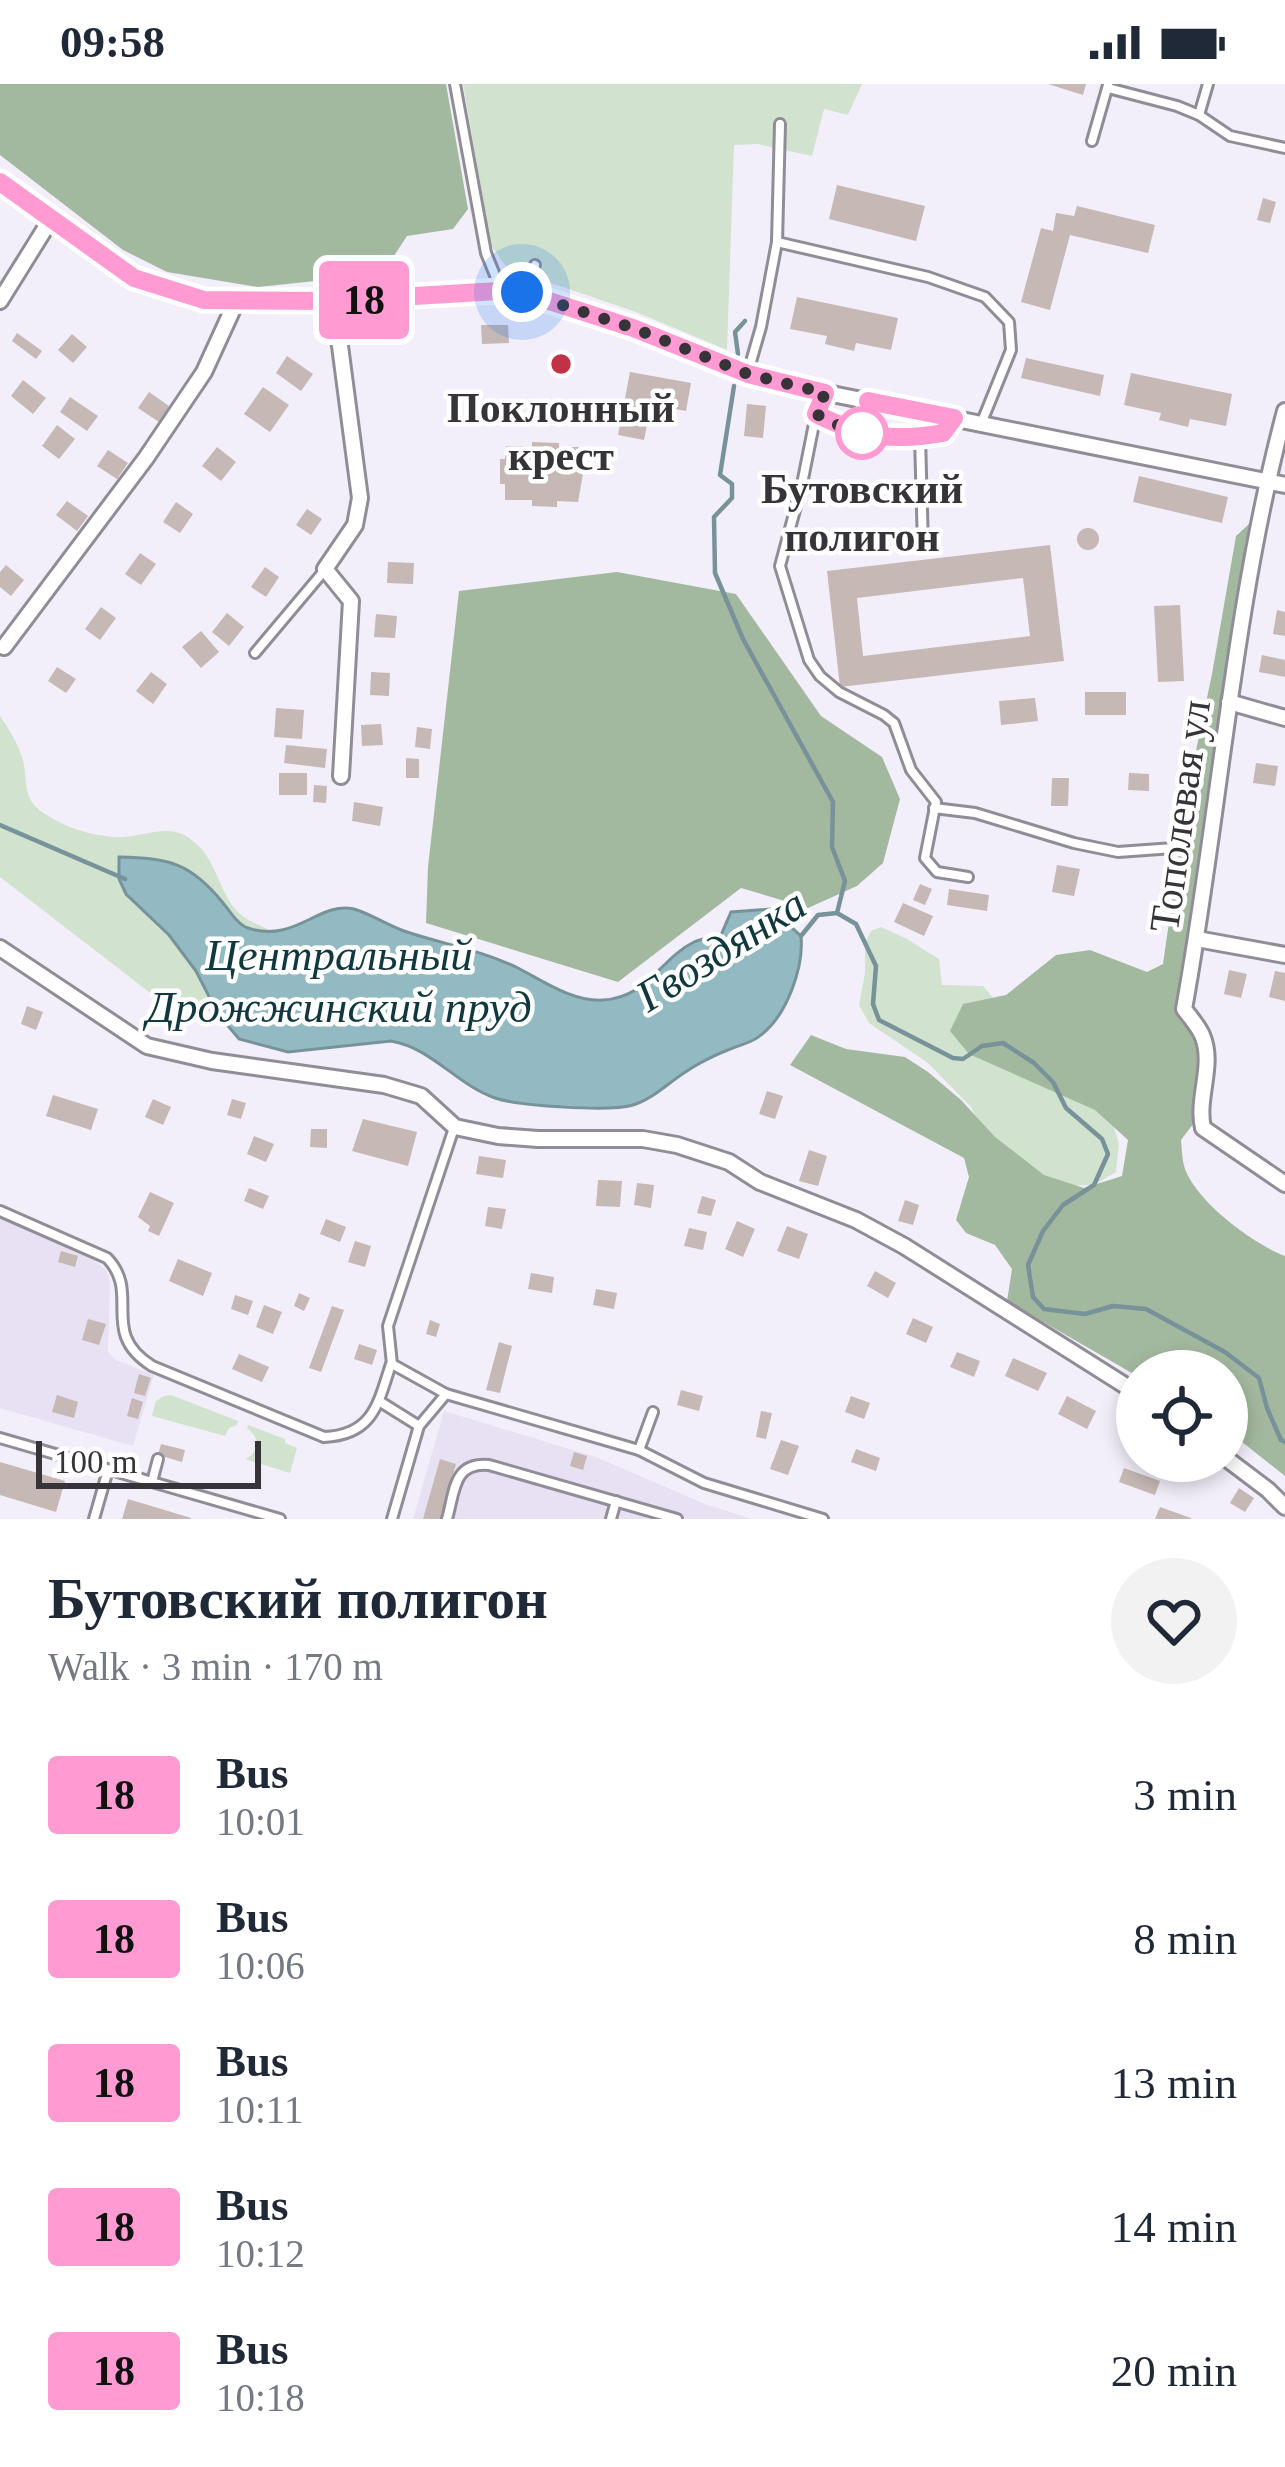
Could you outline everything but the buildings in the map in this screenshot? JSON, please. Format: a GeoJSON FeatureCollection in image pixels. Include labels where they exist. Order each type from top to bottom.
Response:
{"type":"FeatureCollection","features":[{"type":"Feature","properties":{"kind":"street"},"geometry":{"type":"LineString","coordinates":[[0,182],[134,278],[204,300],[332,301],[522,292],[633,328],[748,374],[1285,485]]}},
{"type":"Feature","properties":{"kind":"street"},"geometry":{"type":"LineString","coordinates":[[0,301],[51,219]]}},
{"type":"Feature","properties":{"kind":"street"},"geometry":{"type":"LineString","coordinates":[[332,301],[360,498],[355,525],[325,569],[352,601],[341,776]]}},
{"type":"Feature","properties":{"kind":"street"},"geometry":{"type":"LineString","coordinates":[[4,647],[146,458],[204,372],[236,302]]}},
{"type":"Feature","properties":{"kind":"street","name":"Тополевая ул"},"geometry":{"type":"LineString","coordinates":[[1285,411],[1267,481],[1228,702],[1184,1009],[1202,1032],[1208,1056],[1200,1114],[1203,1128],[1285,1184]]}},
{"type":"Feature","properties":{"kind":"street"},"geometry":{"type":"LineString","coordinates":[[1228,702],[1285,718]]}},
{"type":"Feature","properties":{"kind":"street"},"geometry":{"type":"LineString","coordinates":[[1197,939],[1285,955]]}},
{"type":"Feature","properties":{"kind":"street"},"geometry":{"type":"LineString","coordinates":[[0,948],[146,1046],[212,1061],[384,1084],[421,1096],[455,1126],[498,1136],[643,1139],[729,1162],[760,1182],[856,1220],[904,1246],[1116,1380]]}},
{"type":"Feature","properties":{"kind":"street"},"geometry":{"type":"LineString","coordinates":[[1248,1475],[1285,1507]]}},
{"type":"Feature","properties":{"kind":"lane"},"geometry":{"type":"LineString","coordinates":[[455,84],[486,253],[501,290]]}},
{"type":"Feature","properties":{"kind":"lane"},"geometry":{"type":"LineString","coordinates":[[1199,115],[1208,84]]}},
{"type":"Feature","properties":{"kind":"lane"},"geometry":{"type":"LineString","coordinates":[[1092,141],[1108,86],[1178,106],[1230,136],[1285,148]]}},
{"type":"Feature","properties":{"kind":"lane"},"geometry":{"type":"LineString","coordinates":[[748,374],[776,242],[780,124]]}},
{"type":"Feature","properties":{"kind":"lane"},"geometry":{"type":"LineString","coordinates":[[776,242],[928,277],[985,297],[1009,322],[1011,350],[981,424]]}},
{"type":"Feature","properties":{"kind":"lane"},"geometry":{"type":"LineString","coordinates":[[522,292],[535,265]]}},
{"type":"Feature","properties":{"kind":"lane"},"geometry":{"type":"LineString","coordinates":[[821,392],[782,554],[786,587],[809,660],[820,676],[894,723],[911,770],[935,802],[925,858],[937,872],[968,877]]}},
{"type":"Feature","properties":{"kind":"lane"},"geometry":{"type":"LineString","coordinates":[[816,414],[850,431],[904,439],[943,433],[954,418]]}},
{"type":"Feature","properties":{"kind":"lane"},"geometry":{"type":"LineString","coordinates":[[920,437],[923,547]]}},
{"type":"Feature","properties":{"kind":"lane"},"geometry":{"type":"LineString","coordinates":[[255,653],[325,569]]}},
{"type":"Feature","properties":{"kind":"lane"},"geometry":{"type":"LineString","coordinates":[[934,808],[975,814],[1118,852],[1174,848]]}},
{"type":"Feature","properties":{"kind":"lane"},"geometry":{"type":"LineString","coordinates":[[0,1211],[114,1265],[122,1281],[123,1334],[131,1350],[152,1366],[324,1437],[352,1433],[366,1425],[380,1401],[392,1364],[388,1326],[455,1126]]}},
{"type":"Feature","properties":{"kind":"lane"},"geometry":{"type":"LineString","coordinates":[[392,1364],[446,1394],[638,1450],[704,1483],[824,1519]]}},
{"type":"Feature","properties":{"kind":"lane"},"geometry":{"type":"LineString","coordinates":[[392,1519],[419,1426],[446,1394]]}},
{"type":"Feature","properties":{"kind":"lane"},"geometry":{"type":"LineString","coordinates":[[380,1401],[419,1426]]}},
{"type":"Feature","properties":{"kind":"lane"},"geometry":{"type":"LineString","coordinates":[[638,1450],[653,1412]]}},
{"type":"Feature","properties":{"kind":"lane"},"geometry":{"type":"LineString","coordinates":[[0,1438],[280,1519]]}},
{"type":"Feature","properties":{"kind":"lane"},"geometry":{"type":"LineString","coordinates":[[152,1482],[158,1459]]}},
{"type":"Feature","properties":{"kind":"lane"},"geometry":{"type":"LineString","coordinates":[[446,1519],[458,1478],[475,1464],[677,1519]]}},
{"type":"Feature","properties":{"kind":"lane"},"geometry":{"type":"LineString","coordinates":[[94,1519],[108,1469]]}},
{"type":"Feature","properties":{"kind":"lane"},"geometry":{"type":"LineString","coordinates":[[611,1519],[616,1501]]}},
{"type":"Feature","properties":{"kind":"shaded area"},"geometry":{"type":"Polygon","coordinates":[[[0,1216],[91,1258],[107,1271],[108,1352],[154,1375],[133,1446],[0,1408],[0,1216]]]}},
{"type":"Feature","properties":{"kind":"shaded area"},"geometry":{"type":"Polygon","coordinates":[[[444,1411],[596,1457],[752,1519],[413,1519],[444,1411]]]}},
{"type":"Feature","properties":{"kind":"green space"},"geometry":{"type":"Polygon","coordinates":[[[0,84],[446,84],[468,209],[453,229],[407,236],[382,274],[258,287],[167,272],[123,250],[0,155],[0,84]]]}},
{"type":"Feature","properties":{"kind":"green space","name":"Бутовский полигон"},"geometry":{"type":"Polygon","coordinates":[[[463,84],[862,84],[848,115],[824,109],[812,156],[758,144],[734,145],[727,350],[636,312],[507,268],[491,245],[463,84]]]}},
{"type":"Feature","properties":{"kind":"green space"},"geometry":{"type":"Polygon","coordinates":[[[1250,523],[1259,533],[1184,1009],[1201,1032],[1200,1115],[1181,1140],[1185,1169],[1201,1195],[1242,1232],[1285,1256],[1285,1476],[1248,1447],[1248,1350],[1116,1350],[1116,1364],[1007,1301],[1012,1269],[995,1245],[966,1233],[956,1220],[969,1177],[964,1158],[790,1065],[811,1035],[846,1049],[905,1057],[1044,1175],[1084,1188],[1122,1176],[1128,1140],[1095,1110],[969,1054],[950,1031],[963,1004],[1006,995],[1056,955],[1090,950],[1147,972],[1163,964],[1188,789],[1236,536],[1250,523]]]}},
{"type":"Feature","properties":{"kind":"green space"},"geometry":{"type":"Polygon","coordinates":[[[617,572],[736,594],[821,716],[882,757],[900,799],[883,863],[857,886],[808,908],[741,888],[618,982],[426,923],[459,591],[617,572]]]}},
{"type":"Feature","properties":{"kind":"green space"},"geometry":{"type":"Polygon","coordinates":[[[0,716],[20,751],[27,791],[37,808],[89,833],[123,837],[168,831],[185,835],[207,856],[237,911],[276,933],[244,927],[217,895],[126,894],[169,935],[196,971],[218,1014],[149,992],[0,877],[0,716]]]}},
{"type":"Feature","properties":{"kind":"green space"},"geometry":{"type":"Polygon","coordinates":[[[881,927],[939,959],[942,985],[983,986],[1020,1029],[1107,1105],[1119,1144],[1116,1172],[1094,1185],[1050,1186],[993,1149],[971,1107],[928,1063],[869,1023],[859,1005],[865,943],[871,931],[881,927]]]}},
{"type":"Feature","properties":{"kind":"green space"},"geometry":{"type":"Polygon","coordinates":[[[171,1395],[238,1421],[237,1425],[225,1436],[152,1416],[156,1401],[171,1395]]]}},
{"type":"Feature","properties":{"kind":"green space"},"geometry":{"type":"Polygon","coordinates":[[[248,1425],[297,1448],[290,1473],[245,1459],[257,1444],[248,1425]]]}},
{"type":"Feature","properties":{"kind":"water","name":"Центральный Дрожжинский пруд"},"geometry":{"type":"Polygon","coordinates":[[[119,857],[165,861],[189,871],[248,928],[279,931],[329,911],[354,909],[404,931],[504,962],[559,990],[592,1000],[631,992],[682,949],[721,935],[731,912],[771,909],[801,936],[800,962],[786,1003],[761,1035],[696,1065],[647,1099],[605,1108],[523,1103],[481,1092],[419,1051],[391,1041],[288,1052],[239,1039],[169,935],[126,894],[119,879],[119,857]]]}},
{"type":"Feature","properties":{"kind":"waterway"},"geometry":{"type":"LineString","coordinates":[[738,354],[735,332],[745,321]]}},
{"type":"Feature","properties":{"kind":"waterway"},"geometry":{"type":"LineString","coordinates":[[734,386],[720,475],[732,484],[732,498],[714,517],[715,573],[743,639],[833,802],[832,847],[845,881],[837,913]]}},
{"type":"Feature","properties":{"kind":"waterway","name":"Гвоздянка"},"geometry":{"type":"LineString","coordinates":[[0,825],[125,879]]}},
{"type":"Feature","properties":{"kind":"waterway","name":"Гвоздянка"},"geometry":{"type":"LineString","coordinates":[[801,936],[818,915],[837,913],[856,924],[876,966],[873,1004],[879,1020],[953,1058],[963,1059],[982,1046],[1003,1043],[1034,1063],[1053,1082],[1066,1108],[1102,1139],[1108,1154],[1094,1185],[1063,1205],[1043,1231],[1028,1265],[1033,1297],[1044,1309],[1085,1314],[1113,1306],[1146,1309],[1225,1352],[1259,1378],[1267,1408],[1285,1442]]}},
{"type":"Feature","properties":{"kind":"bus line","name":"18"},"geometry":{"type":"LineString","coordinates":[[0,182],[134,278],[204,300],[332,301],[509,289],[633,328],[748,374],[825,393],[816,414],[850,431],[904,439],[943,433],[954,418],[868,401]]}},
{"type":"Feature","properties":{"kind":"place","name":"Поклонный крест"},"geometry":{"type":"Point","coordinates":[561,364]}},
{"type":"Feature","properties":{"kind":"place","name":"Бутовский полигон"},"geometry":{"type":"Point","coordinates":[862,433]}},
{"type":"Feature","properties":{"kind":"route"},"geometry":{"type":"LineString","coordinates":[[522,292],[633,328],[748,374],[825,393],[816,414],[862,433]]}}]}
